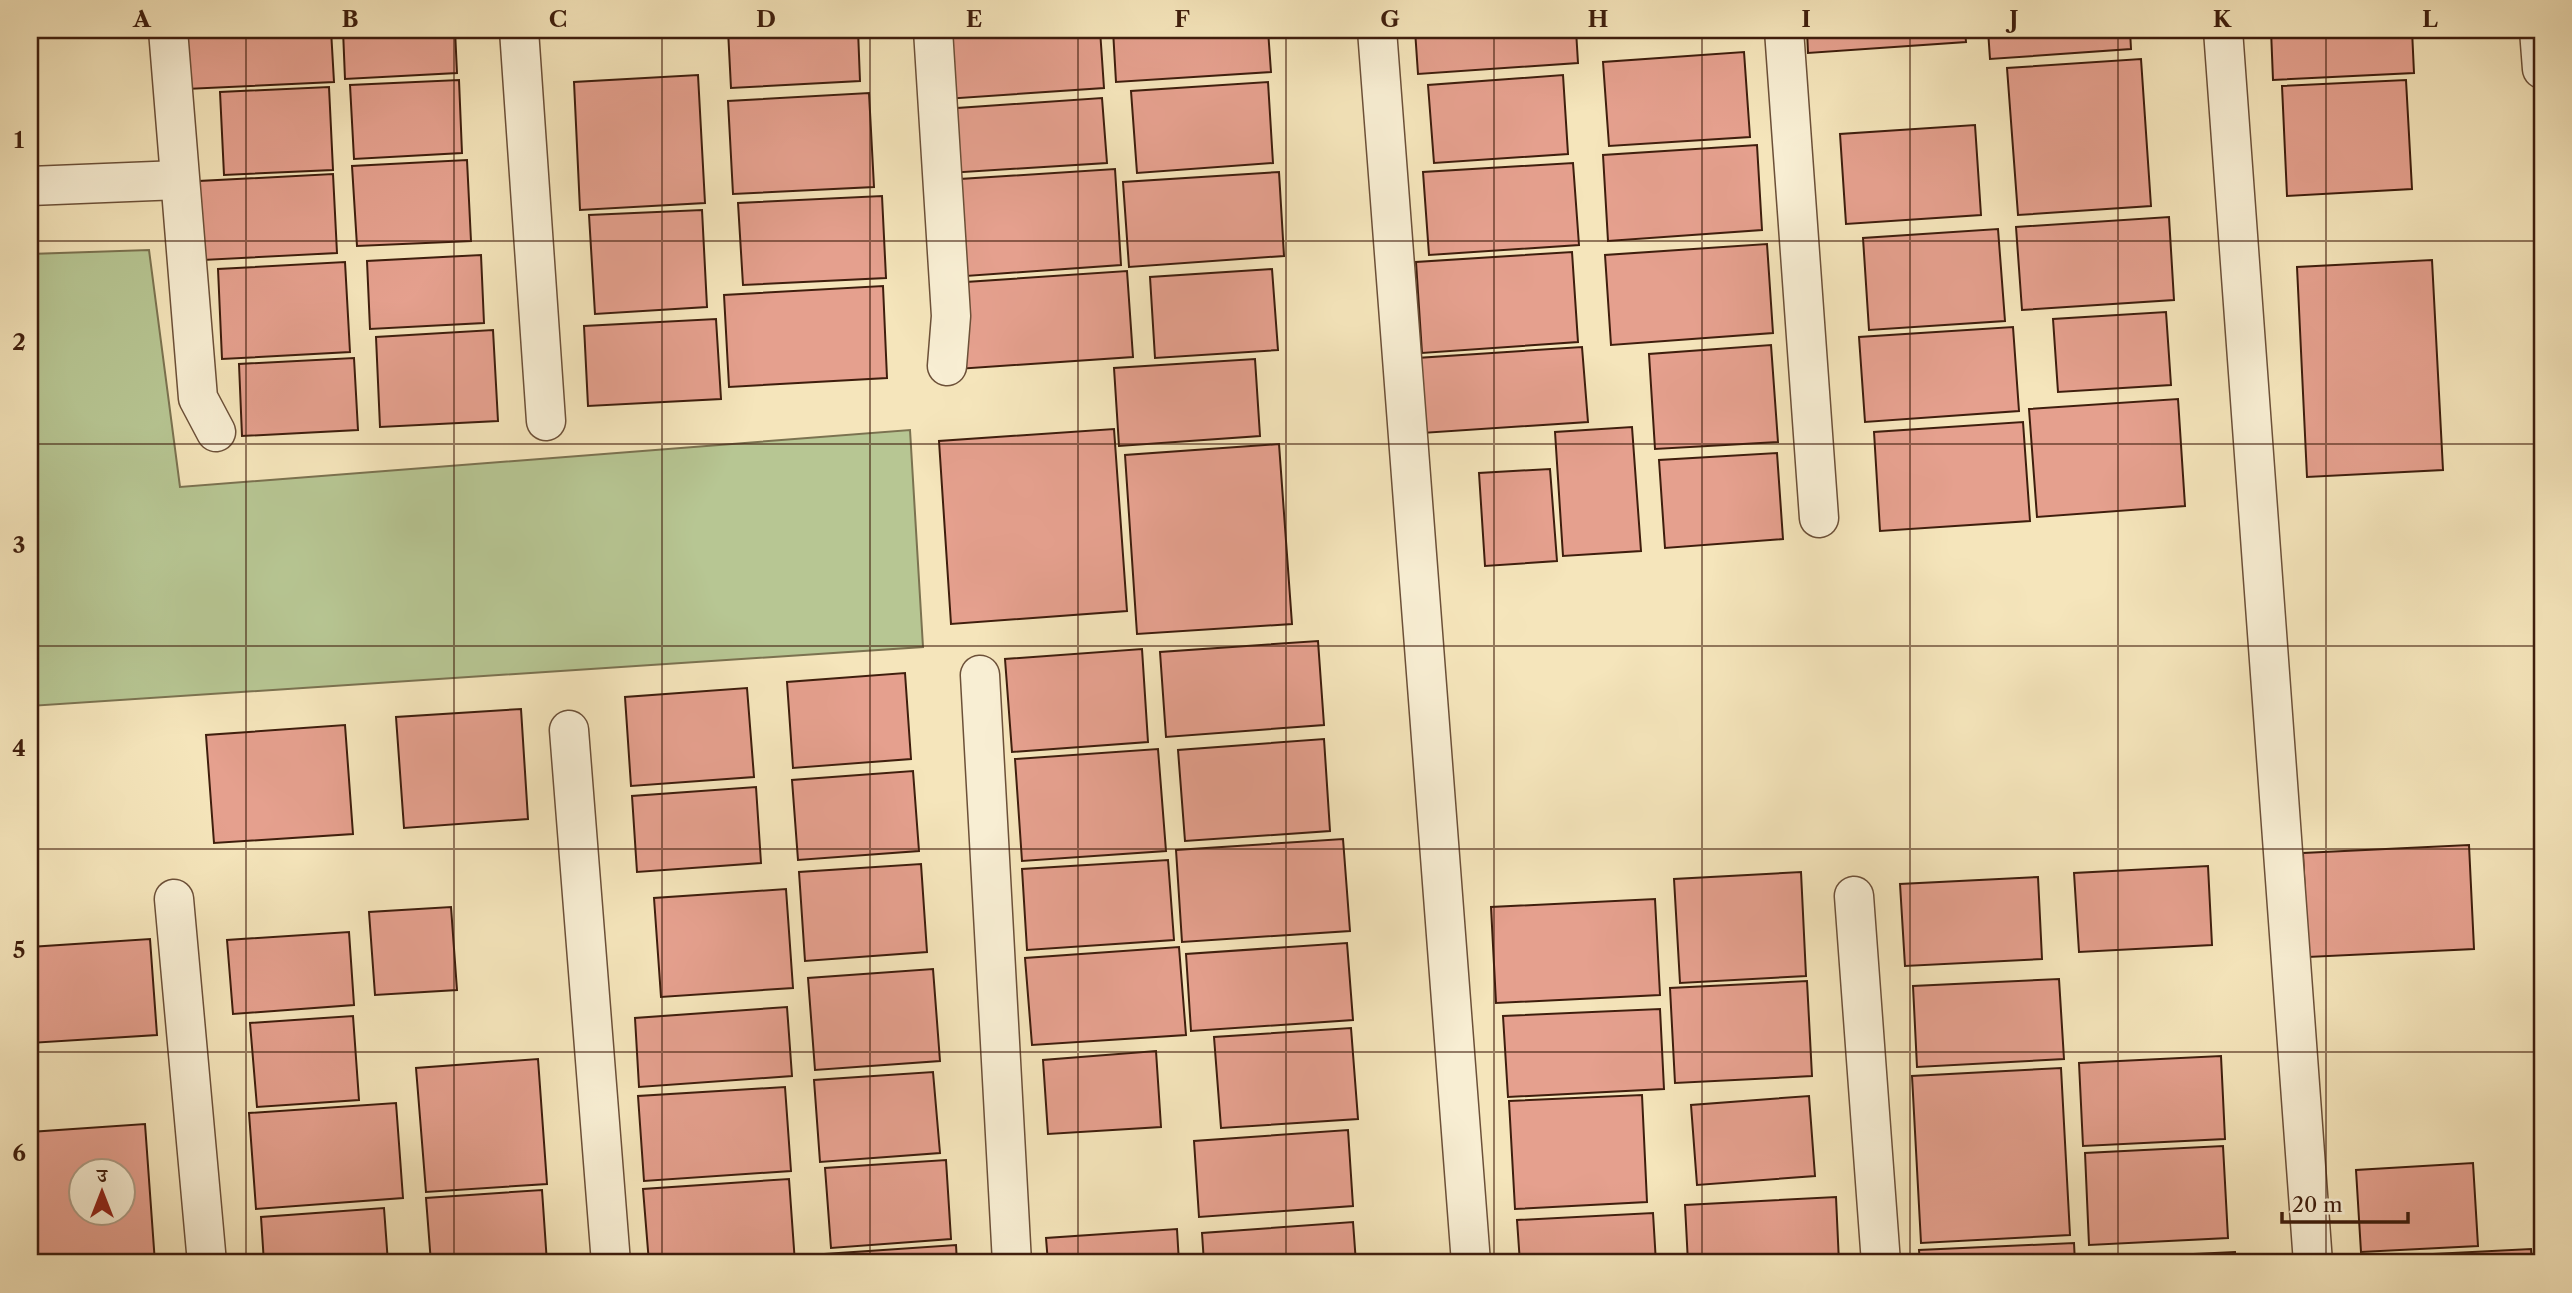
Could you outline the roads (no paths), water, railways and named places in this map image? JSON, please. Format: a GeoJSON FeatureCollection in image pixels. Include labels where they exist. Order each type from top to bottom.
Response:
{"type":"FeatureCollection","features":[{"type":"Feature","properties":{"kind":"street"},"geometry":{"type":"LineString","coordinates":[[168,30],[198,398],[216,432]]}},
{"type":"Feature","properties":{"kind":"street"},"geometry":{"type":"LineString","coordinates":[[519,30],[546,421]]}},
{"type":"Feature","properties":{"kind":"street"},"geometry":{"type":"LineString","coordinates":[[933,30],[951,316],[947,366]]}},
{"type":"Feature","properties":{"kind":"street"},"geometry":{"type":"LineString","coordinates":[[1377,30],[1471,1263]]}},
{"type":"Feature","properties":{"kind":"street"},"geometry":{"type":"LineString","coordinates":[[1784,30],[1819,518]]}},
{"type":"Feature","properties":{"kind":"street"},"geometry":{"type":"LineString","coordinates":[[2223,30],[2312,1263]]}},
{"type":"Feature","properties":{"kind":"street"},"geometry":{"type":"LineString","coordinates":[[2539,30],[2542,69]]}},
{"type":"Feature","properties":{"kind":"street"},"geometry":{"type":"LineString","coordinates":[[30,186],[179,180]]}},
{"type":"Feature","properties":{"kind":"street"},"geometry":{"type":"LineString","coordinates":[[980,675],[1012,1263]]}},
{"type":"Feature","properties":{"kind":"street"},"geometry":{"type":"LineString","coordinates":[[569,730],[611,1263]]}},
{"type":"Feature","properties":{"kind":"street"},"geometry":{"type":"LineString","coordinates":[[1854,896],[1881,1263]]}},
{"type":"Feature","properties":{"kind":"street"},"geometry":{"type":"LineString","coordinates":[[174,899],[207,1263]]}}]}
